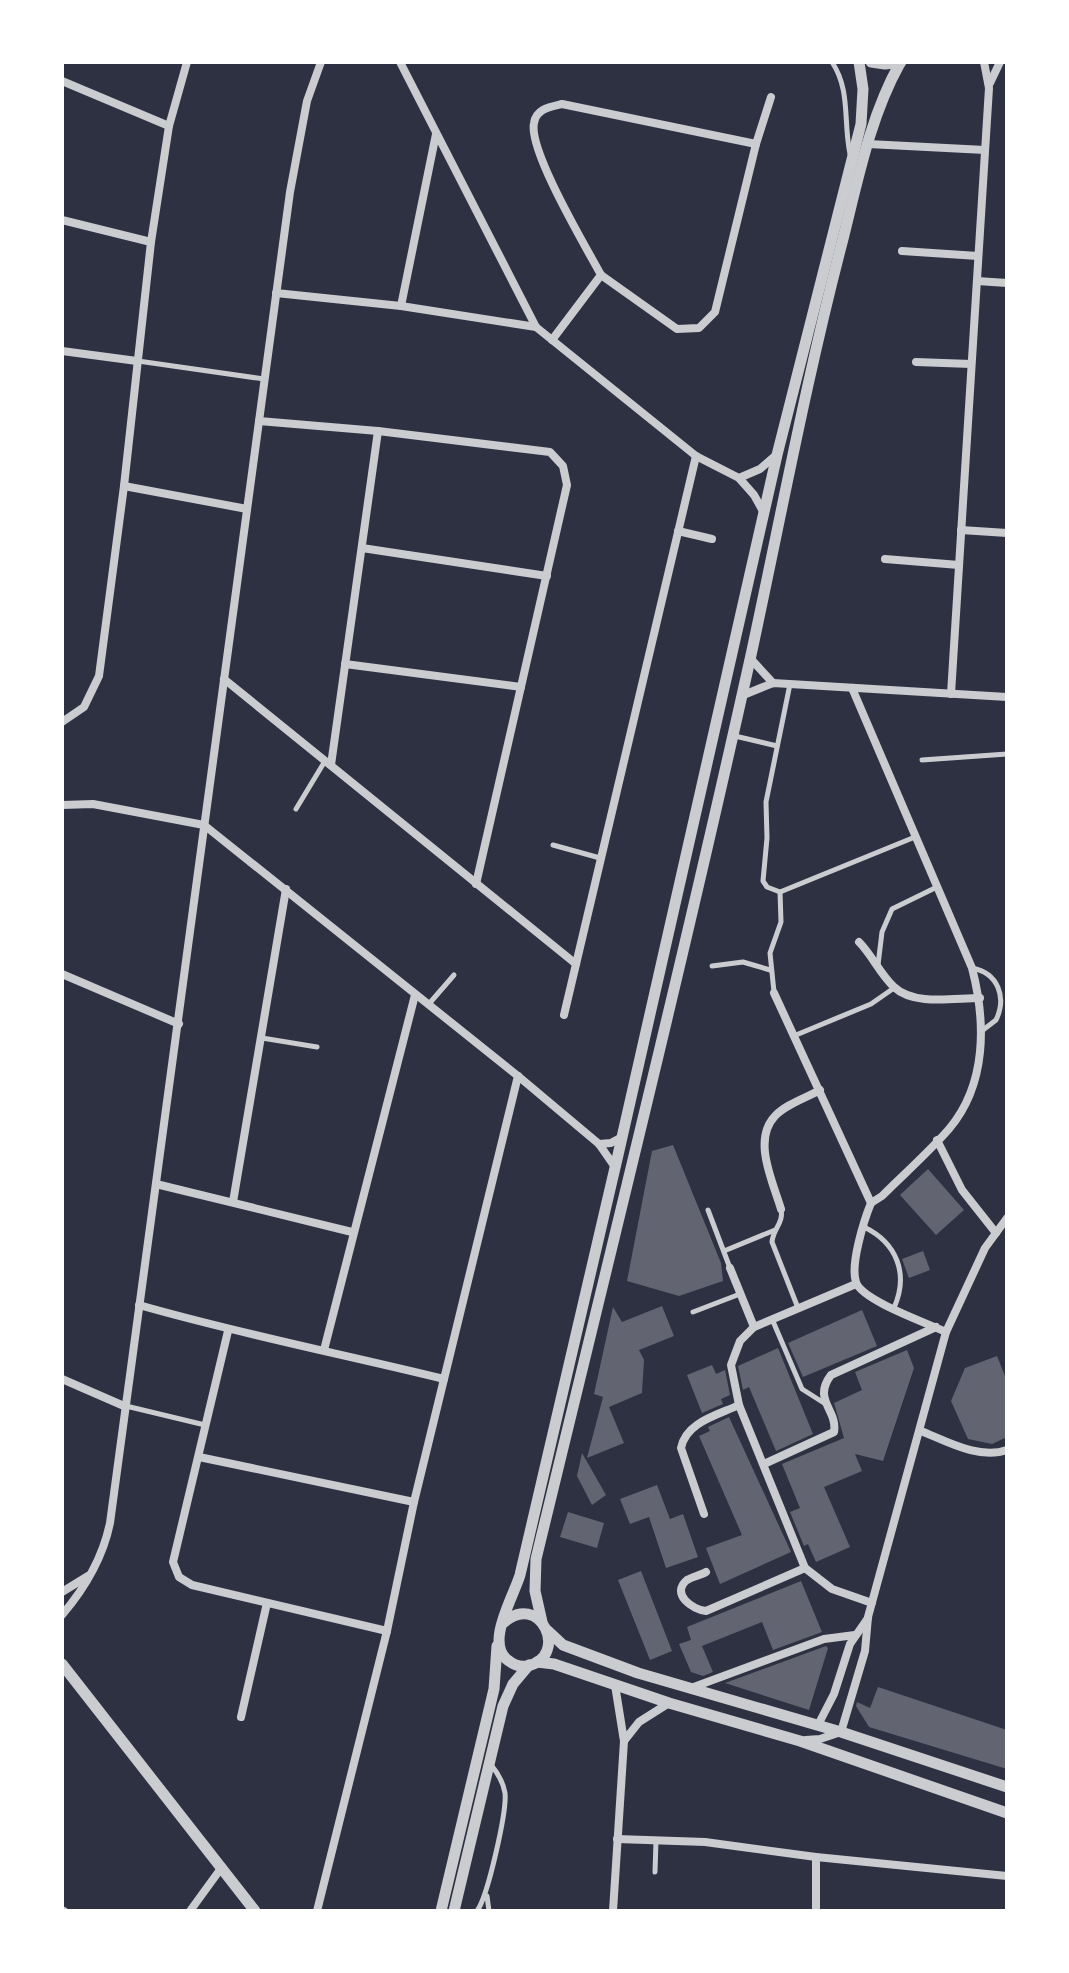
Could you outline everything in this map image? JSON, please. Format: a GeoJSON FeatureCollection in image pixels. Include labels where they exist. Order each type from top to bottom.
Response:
{"type":"FeatureCollection","features":[{"type":"Feature","properties":{"kind":"street"},"geometry":{"type":"LineString","coordinates":[[62,722],[84,707],[99,676],[151,242],[169,126],[187,62]]}},
{"type":"Feature","properties":{"kind":"street"},"geometry":{"type":"LineString","coordinates":[[62,1615],[79,1594],[102,1552],[110,1523],[290,192],[307,101],[321,62]]}},
{"type":"Feature","properties":{"kind":"street"},"geometry":{"type":"LineString","coordinates":[[400,62],[536,327],[696,456],[739,478],[754,495],[764,515]]}},
{"type":"Feature","properties":{"kind":"street"},"geometry":{"type":"LineString","coordinates":[[441,1911],[494,1689],[497,1638],[522,1566],[777,455],[863,107],[859,62]]}},
{"type":"Feature","properties":{"kind":"street"},"geometry":{"type":"LineString","coordinates":[[871,62],[901,62]]}},
{"type":"Feature","properties":{"kind":"street"},"geometry":{"type":"LineString","coordinates":[[454,1911],[507,1694],[547,1648],[545,1626],[535,1591],[536,1559],[750,658],[823,317],[868,144],[884,94],[901,62]]}},
{"type":"Feature","properties":{"kind":"street"},"geometry":{"type":"LineString","coordinates":[[951,694],[989,88],[984,62]]}},
{"type":"Feature","properties":{"kind":"street"},"geometry":{"type":"LineString","coordinates":[[989,88],[1000,62]]}},
{"type":"Feature","properties":{"kind":"street"},"geometry":{"type":"LineString","coordinates":[[62,81],[169,126]]}},
{"type":"Feature","properties":{"kind":"street"},"geometry":{"type":"LineString","coordinates":[[756,144],[562,104],[543,108],[534,120],[533,135],[601,275],[677,329],[699,328],[715,312],[756,144],[771,97]]}},
{"type":"Feature","properties":{"kind":"street"},"geometry":{"type":"LineString","coordinates":[[401,306],[437,134]]}},
{"type":"Feature","properties":{"kind":"street"},"geometry":{"type":"LineString","coordinates":[[868,144],[985,150]]}},
{"type":"Feature","properties":{"kind":"street"},"geometry":{"type":"LineString","coordinates":[[62,220],[151,242]]}},
{"type":"Feature","properties":{"kind":"street"},"geometry":{"type":"LineString","coordinates":[[902,251],[978,256]]}},
{"type":"Feature","properties":{"kind":"street"},"geometry":{"type":"LineString","coordinates":[[552,340],[601,275]]}},
{"type":"Feature","properties":{"kind":"street"},"geometry":{"type":"LineString","coordinates":[[977,281],[1007,283]]}},
{"type":"Feature","properties":{"kind":"street"},"geometry":{"type":"LineString","coordinates":[[276,293],[401,306],[536,327]]}},
{"type":"Feature","properties":{"kind":"street"},"geometry":{"type":"LineString","coordinates":[[62,351],[137,361]]}},
{"type":"Feature","properties":{"kind":"street"},"geometry":{"type":"LineString","coordinates":[[916,362],[971,364]]}},
{"type":"Feature","properties":{"kind":"street"},"geometry":{"type":"LineString","coordinates":[[259,421],[378,431],[550,452],[563,466],[567,485],[476,884]]}},
{"type":"Feature","properties":{"kind":"street"},"geometry":{"type":"LineString","coordinates":[[328,763],[378,431]]}},
{"type":"Feature","properties":{"kind":"street"},"geometry":{"type":"LineString","coordinates":[[739,478],[760,469],[777,455]]}},
{"type":"Feature","properties":{"kind":"street"},"geometry":{"type":"LineString","coordinates":[[564,1015],[696,456]]}},
{"type":"Feature","properties":{"kind":"street"},"geometry":{"type":"LineString","coordinates":[[124,486],[247,509]]}},
{"type":"Feature","properties":{"kind":"street"},"geometry":{"type":"LineString","coordinates":[[961,530],[1007,533]]}},
{"type":"Feature","properties":{"kind":"street"},"geometry":{"type":"LineString","coordinates":[[678,531],[712,539]]}},
{"type":"Feature","properties":{"kind":"street"},"geometry":{"type":"LineString","coordinates":[[362,548],[547,576]]}},
{"type":"Feature","properties":{"kind":"street"},"geometry":{"type":"LineString","coordinates":[[885,559],[959,565]]}},
{"type":"Feature","properties":{"kind":"street"},"geometry":{"type":"LineString","coordinates":[[750,658],[773,683]]}},
{"type":"Feature","properties":{"kind":"street"},"geometry":{"type":"LineString","coordinates":[[345,664],[521,687]]}},
{"type":"Feature","properties":{"kind":"street"},"geometry":{"type":"LineString","coordinates":[[224,679],[576,964]]}},
{"type":"Feature","properties":{"kind":"street"},"geometry":{"type":"LineString","coordinates":[[741,696],[773,683],[1007,697]]}},
{"type":"Feature","properties":{"kind":"street"},"geometry":{"type":"LineString","coordinates":[[852,688],[972,968],[980,998],[983,1030],[968,1100],[950,1127],[882,1196],[871,1203]]}},
{"type":"Feature","properties":{"kind":"street"},"geometry":{"type":"LineString","coordinates":[[62,805],[93,804],[204,825],[518,1076],[599,1144],[615,1168]]}},
{"type":"Feature","properties":{"kind":"street"},"geometry":{"type":"LineString","coordinates":[[233,1202],[286,889]]}},
{"type":"Feature","properties":{"kind":"street"},"geometry":{"type":"LineString","coordinates":[[859,942],[894,988],[918,998],[980,998]]}},
{"type":"Feature","properties":{"kind":"street"},"geometry":{"type":"LineString","coordinates":[[62,974],[179,1024]]}},
{"type":"Feature","properties":{"kind":"street"},"geometry":{"type":"LineString","coordinates":[[774,993],[871,1203],[854,1269],[856,1284],[866,1295],[946,1332]]}},
{"type":"Feature","properties":{"kind":"street"},"geometry":{"type":"LineString","coordinates":[[324,1350],[415,995]]}},
{"type":"Feature","properties":{"kind":"street"},"geometry":{"type":"LineString","coordinates":[[317,1911],[387,1631],[414,1502],[518,1076]]}},
{"type":"Feature","properties":{"kind":"street"},"geometry":{"type":"LineString","coordinates":[[781,1209],[764,1148],[765,1136],[775,1115],[820,1090]]}},
{"type":"Feature","properties":{"kind":"street"},"geometry":{"type":"LineString","coordinates":[[599,1144],[611,1143],[622,1137]]}},
{"type":"Feature","properties":{"kind":"street"},"geometry":{"type":"LineString","coordinates":[[937,1140],[962,1190],[996,1233]]}},
{"type":"Feature","properties":{"kind":"street"},"geometry":{"type":"LineString","coordinates":[[156,1184],[352,1232]]}},
{"type":"Feature","properties":{"kind":"street"},"geometry":{"type":"LineString","coordinates":[[841,1732],[865,1651],[868,1617],[946,1332],[985,1248],[1007,1218]]}},
{"type":"Feature","properties":{"kind":"street"},"geometry":{"type":"LineString","coordinates":[[730,1268],[754,1327]]}},
{"type":"Feature","properties":{"kind":"street"},"geometry":{"type":"LineString","coordinates":[[856,1284],[754,1327],[740,1341],[731,1365],[739,1405],[805,1568],[832,1589],[872,1603]]}},
{"type":"Feature","properties":{"kind":"street"},"geometry":{"type":"LineString","coordinates":[[139,1305],[228,1331],[444,1379]]}},
{"type":"Feature","properties":{"kind":"street"},"geometry":{"type":"LineString","coordinates":[[764,1464],[834,1432],[835,1425],[824,1403],[824,1391],[831,1375],[936,1327]]}},
{"type":"Feature","properties":{"kind":"street"},"geometry":{"type":"LineString","coordinates":[[228,1331],[173,1562],[179,1577],[192,1585],[387,1631]]}},
{"type":"Feature","properties":{"kind":"street"},"geometry":{"type":"LineString","coordinates":[[62,1379],[124,1406]]}},
{"type":"Feature","properties":{"kind":"street"},"geometry":{"type":"LineString","coordinates":[[704,1514],[681,1448],[683,1439],[694,1426],[739,1405]]}},
{"type":"Feature","properties":{"kind":"street"},"geometry":{"type":"LineString","coordinates":[[921,1431],[974,1451],[997,1454],[1007,1450]]}},
{"type":"Feature","properties":{"kind":"street"},"geometry":{"type":"LineString","coordinates":[[199,1457],[414,1502]]}},
{"type":"Feature","properties":{"kind":"street"},"geometry":{"type":"LineString","coordinates":[[706,1572],[686,1581],[682,1587],[682,1596],[688,1605],[697,1610],[706,1611],[805,1568]]}},
{"type":"Feature","properties":{"kind":"street"},"geometry":{"type":"LineString","coordinates":[[62,1592],[88,1575]]}},
{"type":"Feature","properties":{"kind":"street"},"geometry":{"type":"LineString","coordinates":[[241,1717],[267,1603]]}},
{"type":"Feature","properties":{"kind":"street"},"geometry":{"type":"LineString","coordinates":[[502,1624],[508,1618],[529,1615],[563,1645],[638,1673],[841,1732],[1007,1787]]}},
{"type":"Feature","properties":{"kind":"street"},"geometry":{"type":"LineString","coordinates":[[818,1725],[834,1694],[850,1644],[868,1617]]}},
{"type":"Feature","properties":{"kind":"street"},"geometry":{"type":"LineString","coordinates":[[690,1688],[824,1639],[855,1635]]}},
{"type":"Feature","properties":{"kind":"street"},"geometry":{"type":"LineString","coordinates":[[497,1645],[500,1653],[513,1664],[554,1664],[669,1703],[800,1741],[1007,1813]]}},
{"type":"Feature","properties":{"kind":"street"},"geometry":{"type":"LineString","coordinates":[[62,1664],[255,1911]]}},
{"type":"Feature","properties":{"kind":"street"},"geometry":{"type":"LineString","coordinates":[[613,1911],[624,1741],[615,1685]]}},
{"type":"Feature","properties":{"kind":"street"},"geometry":{"type":"LineString","coordinates":[[624,1741],[639,1722],[669,1703]]}},
{"type":"Feature","properties":{"kind":"street"},"geometry":{"type":"LineString","coordinates":[[800,1741],[841,1732]]}},
{"type":"Feature","properties":{"kind":"street"},"geometry":{"type":"LineString","coordinates":[[617,1839],[705,1842],[816,1857],[1007,1876]]}},
{"type":"Feature","properties":{"kind":"street"},"geometry":{"type":"LineString","coordinates":[[816,1857],[816,1911]]}},
{"type":"Feature","properties":{"kind":"street"},"geometry":{"type":"LineString","coordinates":[[190,1911],[222,1867]]}},
{"type":"Feature","properties":{"kind":"lane"},"geometry":{"type":"LineString","coordinates":[[832,62],[844,85],[847,99],[847,137],[851,160]]}},
{"type":"Feature","properties":{"kind":"lane"},"geometry":{"type":"LineString","coordinates":[[137,361],[264,379]]}},
{"type":"Feature","properties":{"kind":"lane"},"geometry":{"type":"LineString","coordinates":[[790,684],[766,802],[763,881],[767,887],[780,892],[916,837]]}},
{"type":"Feature","properties":{"kind":"lane"},"geometry":{"type":"LineString","coordinates":[[732,735],[777,746]]}},
{"type":"Feature","properties":{"kind":"lane"},"geometry":{"type":"LineString","coordinates":[[922,760],[1007,754]]}},
{"type":"Feature","properties":{"kind":"lane"},"geometry":{"type":"LineString","coordinates":[[296,809],[328,763]]}},
{"type":"Feature","properties":{"kind":"lane"},"geometry":{"type":"LineString","coordinates":[[553,845],[601,858]]}},
{"type":"Feature","properties":{"kind":"lane"},"geometry":{"type":"LineString","coordinates":[[878,965],[884,924],[892,909],[938,887]]}},
{"type":"Feature","properties":{"kind":"lane"},"geometry":{"type":"LineString","coordinates":[[774,993],[770,970],[771,947],[782,917],[780,892]]}},
{"type":"Feature","properties":{"kind":"lane"},"geometry":{"type":"LineString","coordinates":[[712,966],[743,962],[770,970]]}},
{"type":"Feature","properties":{"kind":"lane"},"geometry":{"type":"LineString","coordinates":[[972,968],[988,974],[1001,996],[996,1020],[983,1030]]}},
{"type":"Feature","properties":{"kind":"lane"},"geometry":{"type":"LineString","coordinates":[[428,1005],[454,975]]}},
{"type":"Feature","properties":{"kind":"lane"},"geometry":{"type":"LineString","coordinates":[[796,1035],[871,1004],[894,988]]}},
{"type":"Feature","properties":{"kind":"lane"},"geometry":{"type":"LineString","coordinates":[[261,1038],[317,1047]]}},
{"type":"Feature","properties":{"kind":"lane"},"geometry":{"type":"LineString","coordinates":[[781,1209],[781,1219],[772,1242],[798,1308]]}},
{"type":"Feature","properties":{"kind":"lane"},"geometry":{"type":"LineString","coordinates":[[708,1210],[730,1268]]}},
{"type":"Feature","properties":{"kind":"lane"},"geometry":{"type":"LineString","coordinates":[[864,1227],[885,1240],[898,1260],[901,1285],[894,1308]]}},
{"type":"Feature","properties":{"kind":"lane"},"geometry":{"type":"LineString","coordinates":[[724,1251],[776,1230]]}},
{"type":"Feature","properties":{"kind":"lane"},"geometry":{"type":"LineString","coordinates":[[693,1312],[740,1294]]}},
{"type":"Feature","properties":{"kind":"lane"},"geometry":{"type":"LineString","coordinates":[[772,1319],[799,1385],[806,1394],[824,1403]]}},
{"type":"Feature","properties":{"kind":"lane"},"geometry":{"type":"LineString","coordinates":[[124,1406],[206,1425]]}},
{"type":"Feature","properties":{"kind":"lane"},"geometry":{"type":"LineString","coordinates":[[489,1763],[498,1773],[505,1796],[487,1894],[489,1911]]}},
{"type":"Feature","properties":{"kind":"lane"},"geometry":{"type":"LineString","coordinates":[[655,1872],[657,1839]]}},
{"type":"Feature","properties":{"kind":"lane"},"geometry":{"type":"LineString","coordinates":[[477,1911],[487,1894]]}},
{"type":"Feature","properties":{"kind":"building"},"geometry":{"type":"Polygon","coordinates":[[[673,1145],[721,1263],[723,1281],[679,1296],[627,1281],[652,1151],[673,1145]]]}},
{"type":"Feature","properties":{"kind":"building"},"geometry":{"type":"Polygon","coordinates":[[[928,1169],[964,1210],[936,1235],[900,1195],[928,1169]]]}},
{"type":"Feature","properties":{"kind":"building"},"geometry":{"type":"Polygon","coordinates":[[[923,1251],[930,1270],[909,1278],[902,1259],[923,1251]]]}},
{"type":"Feature","properties":{"kind":"building"},"geometry":{"type":"Polygon","coordinates":[[[662,1306],[674,1336],[639,1350],[644,1360],[642,1393],[609,1407],[624,1443],[587,1458],[603,1397],[594,1394],[613,1307],[622,1322],[662,1306]]]}},
{"type":"Feature","properties":{"kind":"building"},"geometry":{"type":"Polygon","coordinates":[[[862,1310],[877,1346],[803,1377],[788,1343],[862,1310]]]}},
{"type":"Feature","properties":{"kind":"building"},"geometry":{"type":"Polygon","coordinates":[[[778,1348],[813,1434],[776,1451],[749,1387],[743,1390],[738,1366],[778,1348]]]}},
{"type":"Feature","properties":{"kind":"building"},"geometry":{"type":"Polygon","coordinates":[[[907,1350],[914,1368],[883,1461],[855,1454],[862,1471],[824,1487],[850,1547],[816,1562],[808,1544],[804,1546],[790,1512],[800,1508],[782,1464],[844,1438],[834,1403],[862,1390],[855,1372],[907,1350]]]}},
{"type":"Feature","properties":{"kind":"building"},"geometry":{"type":"Polygon","coordinates":[[[997,1356],[1007,1381],[1007,1437],[992,1444],[968,1439],[951,1401],[965,1368],[997,1356]]]}},
{"type":"Feature","properties":{"kind":"building"},"geometry":{"type":"Polygon","coordinates":[[[712,1365],[716,1374],[725,1370],[730,1395],[721,1399],[723,1404],[702,1413],[687,1375],[712,1365]]]}},
{"type":"Feature","properties":{"kind":"building"},"geometry":{"type":"Polygon","coordinates":[[[729,1417],[791,1552],[720,1584],[706,1548],[742,1535],[699,1436],[710,1431],[708,1427],[729,1417]]]}},
{"type":"Feature","properties":{"kind":"building"},"geometry":{"type":"Polygon","coordinates":[[[582,1453],[606,1495],[592,1505],[577,1476],[582,1453]]]}},
{"type":"Feature","properties":{"kind":"building"},"geometry":{"type":"Polygon","coordinates":[[[657,1485],[670,1519],[683,1514],[698,1557],[666,1568],[649,1517],[630,1524],[620,1499],[657,1485]]]}},
{"type":"Feature","properties":{"kind":"building"},"geometry":{"type":"Polygon","coordinates":[[[568,1512],[604,1523],[597,1548],[560,1537],[568,1512]]]}},
{"type":"Feature","properties":{"kind":"building"},"geometry":{"type":"Polygon","coordinates":[[[641,1571],[672,1651],[650,1660],[618,1580],[641,1571]]]}},
{"type":"Feature","properties":{"kind":"building"},"geometry":{"type":"Polygon","coordinates":[[[801,1581],[822,1632],[773,1650],[762,1622],[702,1646],[713,1672],[703,1676],[691,1672],[679,1644],[691,1640],[687,1627],[801,1581]]]}},
{"type":"Feature","properties":{"kind":"building"},"geometry":{"type":"Polygon","coordinates":[[[826,1646],[828,1648],[809,1710],[725,1683],[826,1646]]]}},
{"type":"Feature","properties":{"kind":"building"},"geometry":{"type":"Polygon","coordinates":[[[878,1687],[1007,1730],[1007,1769],[869,1727],[856,1706],[857,1702],[870,1708],[878,1687]]]}}]}
